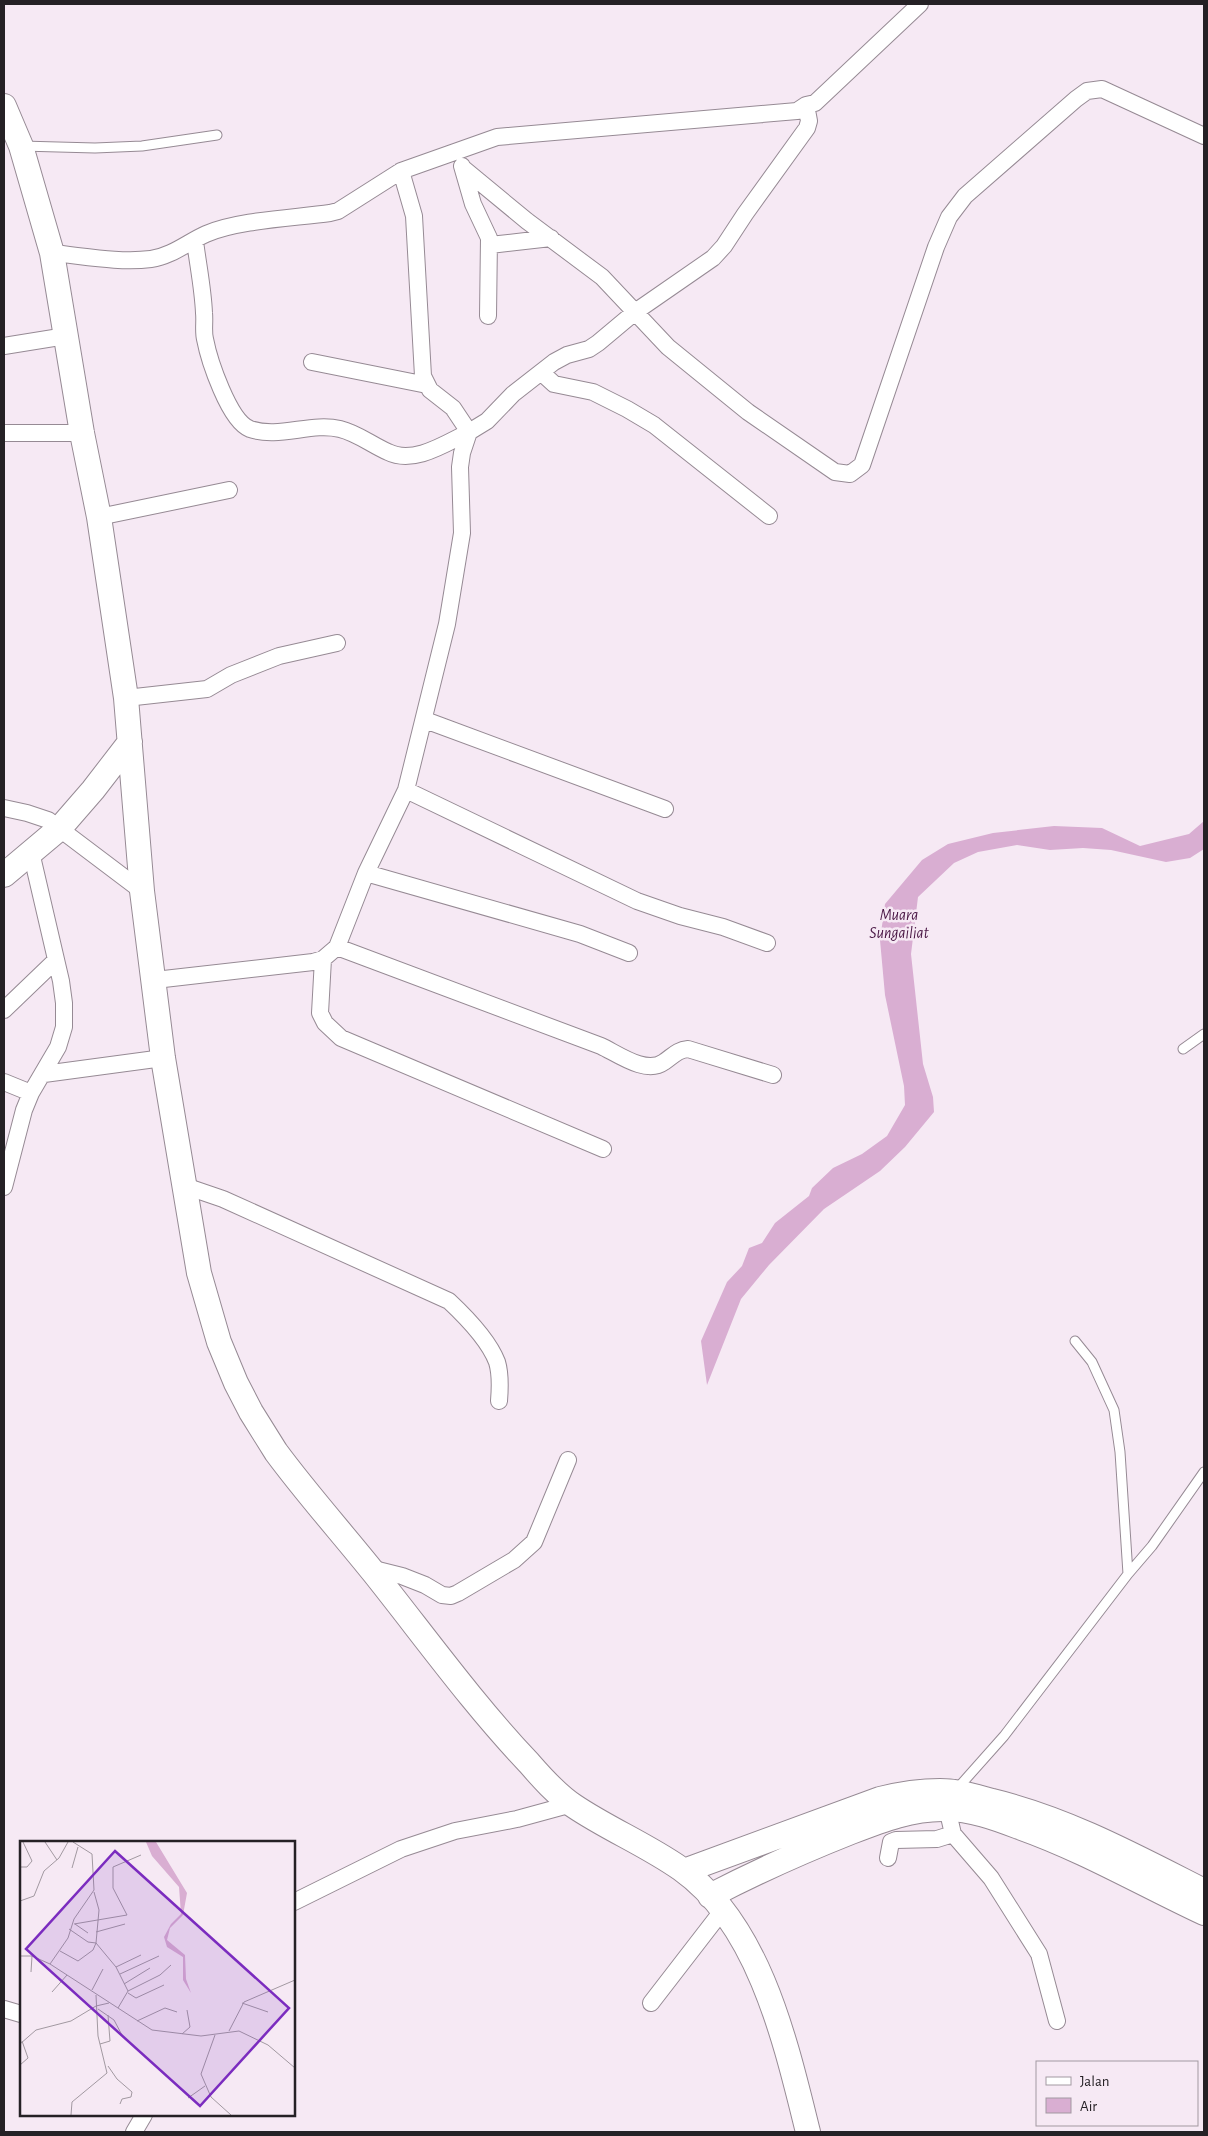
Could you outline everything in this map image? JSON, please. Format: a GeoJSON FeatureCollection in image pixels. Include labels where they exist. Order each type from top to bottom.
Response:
{"type":"FeatureCollection","features":[{"type":"Feature","properties":{"kind":"main road"},"geometry":{"type":"LineString","coordinates":[[4,106],[21,146],[52,253],[82,434],[99,517],[126,698],[142,891],[164,1058],[199,1274],[219,1342],[236,1383],[251,1412],[276,1452],[482,1709],[529,1763],[572,1804],[644,1845],[684,1871],[716,1903],[743,1941],[774,2007],[808,2132]]}},
{"type":"Feature","properties":{"kind":"main road"},"geometry":{"type":"LineString","coordinates":[[4,875],[60,828],[93,790],[130,742]]}},
{"type":"Feature","properties":{"kind":"main road"},"geometry":{"type":"LineString","coordinates":[[684,1871],[880,1799],[904,1794],[941,1791],[950,1800],[1105,1862],[1204,1913]]}},
{"type":"Feature","properties":{"kind":"main road"},"geometry":{"type":"LineString","coordinates":[[716,1903],[766,1867],[880,1821],[950,1800],[1024,1808],[1115,1846],[1204,1891]]}},
{"type":"Feature","properties":{"kind":"street"},"geometry":{"type":"LineString","coordinates":[[52,253],[144,259],[173,252],[206,234],[248,224],[338,211],[401,171],[497,137],[797,112],[806,105],[815,103],[916,5]]}},
{"type":"Feature","properties":{"kind":"street"},"geometry":{"type":"LineString","coordinates":[[464,169],[526,221],[602,277],[668,347],[748,412],[835,472],[850,474],[862,464],[936,247],[949,217],[965,196],[1076,99],[1093,89],[1102,89],[1204,136]]}},
{"type":"Feature","properties":{"kind":"street"},"geometry":{"type":"LineString","coordinates":[[195,241],[204,312],[205,339],[226,399],[242,424],[250,429],[263,431],[287,431],[324,427],[338,428],[349,431],[389,453],[403,456],[430,451],[483,424],[514,394],[554,362],[567,355],[582,352],[598,343],[635,312],[718,253],[808,128],[809,121],[806,105]]}},
{"type":"Feature","properties":{"kind":"street"},"geometry":{"type":"LineString","coordinates":[[454,151],[464,169],[473,204],[487,232],[490,245],[488,316]]}},
{"type":"Feature","properties":{"kind":"street"},"geometry":{"type":"LineString","coordinates":[[401,171],[414,216],[423,376],[427,386],[453,408],[470,432]]}},
{"type":"Feature","properties":{"kind":"street"},"geometry":{"type":"LineString","coordinates":[[490,245],[551,238]]}},
{"type":"Feature","properties":{"kind":"street"},"geometry":{"type":"LineString","coordinates":[[4,346],[66,336]]}},
{"type":"Feature","properties":{"kind":"street"},"geometry":{"type":"LineString","coordinates":[[312,362],[427,386]]}},
{"type":"Feature","properties":{"kind":"street"},"geometry":{"type":"LineString","coordinates":[[542,373],[554,384],[593,392],[654,425],[770,516]]}},
{"type":"Feature","properties":{"kind":"street"},"geometry":{"type":"LineString","coordinates":[[154,980],[312,962],[323,959],[337,947],[366,873],[406,790],[425,720],[447,624],[462,533],[460,467],[462,453],[470,432]]}},
{"type":"Feature","properties":{"kind":"street"},"geometry":{"type":"LineString","coordinates":[[4,433],[82,434]]}},
{"type":"Feature","properties":{"kind":"street"},"geometry":{"type":"LineString","coordinates":[[99,517],[229,490]]}},
{"type":"Feature","properties":{"kind":"street"},"geometry":{"type":"LineString","coordinates":[[126,698],[207,688],[231,675],[279,656],[337,643]]}},
{"type":"Feature","properties":{"kind":"street"},"geometry":{"type":"LineString","coordinates":[[425,720],[664,809]]}},
{"type":"Feature","properties":{"kind":"street"},"geometry":{"type":"LineString","coordinates":[[406,790],[637,901],[680,916],[723,926],[767,943]]}},
{"type":"Feature","properties":{"kind":"street"},"geometry":{"type":"LineString","coordinates":[[4,808],[27,813],[60,828],[142,891]]}},
{"type":"Feature","properties":{"kind":"street"},"geometry":{"type":"LineString","coordinates":[[4,1187],[31,1093],[44,1074],[58,1047],[64,1027],[64,1004],[30,852]]}},
{"type":"Feature","properties":{"kind":"street"},"geometry":{"type":"LineString","coordinates":[[366,873],[580,934],[629,953]]}},
{"type":"Feature","properties":{"kind":"street"},"geometry":{"type":"LineString","coordinates":[[337,947],[601,1046],[643,1065],[659,1066],[676,1052],[688,1049],[773,1076]]}},
{"type":"Feature","properties":{"kind":"street"},"geometry":{"type":"LineString","coordinates":[[323,959],[320,1013],[325,1022],[341,1038],[602,1149]]}},
{"type":"Feature","properties":{"kind":"street"},"geometry":{"type":"LineString","coordinates":[[4,1010],[55,961]]}},
{"type":"Feature","properties":{"kind":"street"},"geometry":{"type":"LineString","coordinates":[[44,1074],[164,1058]]}},
{"type":"Feature","properties":{"kind":"street"},"geometry":{"type":"LineString","coordinates":[[4,1082],[31,1093]]}},
{"type":"Feature","properties":{"kind":"street"},"geometry":{"type":"LineString","coordinates":[[185,1186],[223,1199],[449,1301],[464,1314],[497,1362],[500,1381],[499,1401]]}},
{"type":"Feature","properties":{"kind":"street"},"geometry":{"type":"LineString","coordinates":[[370,1568],[407,1578],[442,1595],[451,1596],[458,1593],[514,1560],[534,1542],[568,1460]]}},
{"type":"Feature","properties":{"kind":"street"},"geometry":{"type":"LineString","coordinates":[[950,1800],[954,1834],[966,1852],[991,1878],[1039,1954],[1057,2021]]}},
{"type":"Feature","properties":{"kind":"street"},"geometry":{"type":"LineString","coordinates":[[295,1902],[401,1849],[455,1831],[517,1819],[572,1804]]}},
{"type":"Feature","properties":{"kind":"street"},"geometry":{"type":"LineString","coordinates":[[888,1858],[891,1842],[896,1840],[937,1839],[954,1834]]}},
{"type":"Feature","properties":{"kind":"street"},"geometry":{"type":"LineString","coordinates":[[651,2003],[716,1903]]}},
{"type":"Feature","properties":{"kind":"street"},"geometry":{"type":"LineString","coordinates":[[4,2009],[20,2014]]}},
{"type":"Feature","properties":{"kind":"street"},"geometry":{"type":"LineString","coordinates":[[134,2132],[143,2116]]}},
{"type":"Feature","properties":{"kind":"lane"},"geometry":{"type":"LineString","coordinates":[[21,146],[95,148],[142,146],[217,135]]}},
{"type":"Feature","properties":{"kind":"lane"},"geometry":{"type":"LineString","coordinates":[[1183,1049],[1204,1034]]}},
{"type":"Feature","properties":{"kind":"lane"},"geometry":{"type":"LineString","coordinates":[[1075,1341],[1092,1362],[1114,1410],[1120,1452],[1128,1574]]}},
{"type":"Feature","properties":{"kind":"lane"},"geometry":{"type":"LineString","coordinates":[[950,1800],[1004,1736],[1128,1574],[1152,1546],[1204,1472]]}},
{"type":"Feature","properties":{"kind":"water","name":"Muara Sungailiat"},"geometry":{"type":"Polygon","coordinates":[[[1204,821],[1204,849],[1190,858],[1166,862],[1111,850],[1083,848],[1050,850],[1017,845],[978,852],[954,863],[918,897],[911,954],[923,1064],[933,1097],[934,1112],[905,1147],[880,1171],[824,1209],[769,1265],[741,1299],[707,1385],[701,1341],[727,1282],[742,1266],[749,1248],[762,1243],[775,1223],[809,1196],[812,1188],[833,1168],[862,1154],[887,1136],[905,1105],[904,1086],[885,995],[880,940],[885,904],[922,860],[948,844],[993,833],[1054,826],[1102,828],[1140,846],[1189,834],[1204,821]]]}}]}
